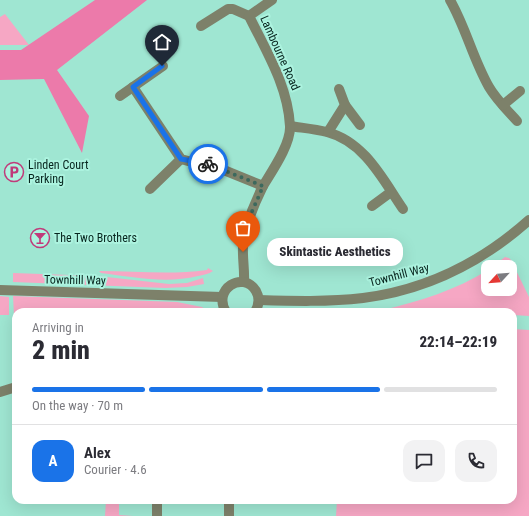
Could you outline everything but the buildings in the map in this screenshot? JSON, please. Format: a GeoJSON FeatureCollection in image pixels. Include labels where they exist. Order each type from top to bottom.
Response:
{"type":"FeatureCollection","features":[{"type":"Feature","properties":{"kind":"street","name":"Lambourne Road"},"geometry":{"type":"LineString","coordinates":[[249,16],[272,0]]}},
{"type":"Feature","properties":{"kind":"street"},"geometry":{"type":"LineString","coordinates":[[451,0],[490,88],[516,120]]}},
{"type":"Feature","properties":{"kind":"street","name":"Lambourne Road"},"geometry":{"type":"LineString","coordinates":[[201,26],[228,9],[233,9],[249,16],[283,87],[288,105],[290,134],[272,173],[263,186],[245,231],[242,243],[245,266],[244,282]]}},
{"type":"Feature","properties":{"kind":"street"},"geometry":{"type":"LineString","coordinates":[[120,96],[163,66]]}},
{"type":"Feature","properties":{"kind":"street"},"geometry":{"type":"LineString","coordinates":[[133,87],[181,159],[204,162],[263,186]]}},
{"type":"Feature","properties":{"kind":"street"},"geometry":{"type":"LineString","coordinates":[[339,89],[345,105],[360,126]]}},
{"type":"Feature","properties":{"kind":"street"},"geometry":{"type":"LineString","coordinates":[[503,105],[520,91]]}},
{"type":"Feature","properties":{"kind":"street"},"geometry":{"type":"LineString","coordinates":[[328,132],[345,105]]}},
{"type":"Feature","properties":{"kind":"street"},"geometry":{"type":"LineString","coordinates":[[290,126],[328,132],[355,146],[365,155],[403,209]]}},
{"type":"Feature","properties":{"kind":"street"},"geometry":{"type":"LineString","coordinates":[[150,189],[181,159]]}},
{"type":"Feature","properties":{"kind":"street"},"geometry":{"type":"LineString","coordinates":[[372,206],[391,192]]}},
{"type":"Feature","properties":{"kind":"street","name":"Townhill Way"},"geometry":{"type":"LineString","coordinates":[[259,300],[333,300],[363,298],[398,292],[429,282],[460,269],[508,238],[529,220]]}},
{"type":"Feature","properties":{"kind":"street"},"geometry":{"type":"LineString","coordinates":[[224,308],[222,296],[228,287],[233,284],[244,282],[250,284],[258,294],[259,300],[257,308]]}},
{"type":"Feature","properties":{"kind":"street","name":"Townhill Way"},"geometry":{"type":"LineString","coordinates":[[0,290],[222,296]]}},
{"type":"Feature","properties":{"kind":"street"},"geometry":{"type":"LineString","coordinates":[[0,392],[12,388]]}},
{"type":"Feature","properties":{"kind":"street"},"geometry":{"type":"LineString","coordinates":[[157,504],[157,516]]}},
{"type":"Feature","properties":{"kind":"street"},"geometry":{"type":"LineString","coordinates":[[229,504],[229,516]]}},
{"type":"Feature","properties":{"kind":"shaded area"},"geometry":{"type":"Polygon","coordinates":[[[95,0],[147,0],[57,70],[89,116],[82,153],[44,79],[0,80],[0,50],[21,50],[95,0]]]}},
{"type":"Feature","properties":{"kind":"shaded area"},"geometry":{"type":"Polygon","coordinates":[[[5,14],[29,45],[0,45],[0,17],[5,14]]]}},
{"type":"Feature","properties":{"kind":"shaded area"},"geometry":{"type":"Polygon","coordinates":[[[505,257],[511,260],[501,260],[505,257]]]}},
{"type":"Feature","properties":{"kind":"shaded area"},"geometry":{"type":"Polygon","coordinates":[[[208,268],[213,271],[208,274],[186,278],[162,280],[101,273],[99,271],[180,272],[207,270],[208,268]]]}},
{"type":"Feature","properties":{"kind":"shaded area"},"geometry":{"type":"Polygon","coordinates":[[[517,272],[529,297],[529,316],[517,315],[517,308],[391,308],[437,294],[481,274],[481,296],[517,296],[517,272]]]}},
{"type":"Feature","properties":{"kind":"shaded area"},"geometry":{"type":"Polygon","coordinates":[[[13,273],[98,276],[169,284],[187,283],[203,278],[204,284],[187,287],[165,288],[13,282],[13,273]]]}},
{"type":"Feature","properties":{"kind":"shaded area"},"geometry":{"type":"Polygon","coordinates":[[[0,296],[9,297],[9,315],[0,315],[0,296]]]}},
{"type":"Feature","properties":{"kind":"shaded area"},"geometry":{"type":"Polygon","coordinates":[[[13,296],[177,302],[203,308],[14,308],[13,296]]]}},
{"type":"Feature","properties":{"kind":"shaded area"},"geometry":{"type":"Polygon","coordinates":[[[517,329],[529,330],[529,516],[336,516],[337,504],[517,504],[517,329]]]}},
{"type":"Feature","properties":{"kind":"shaded area"},"geometry":{"type":"Polygon","coordinates":[[[106,504],[119,504],[119,515],[133,516],[105,516],[106,504]]]}},
{"type":"Feature","properties":{"kind":"way so far"},"geometry":{"type":"LineString","coordinates":[[208,164],[263,186],[245,231],[242,243],[243,252]]}},
{"type":"Feature","properties":{"kind":"place","name":"Linden Court Parking"},"geometry":{"type":"Point","coordinates":[14,172]}},
{"type":"Feature","properties":{"kind":"place","name":"The Two Brothers"},"geometry":{"type":"Point","coordinates":[40,238]}},
{"type":"Feature","properties":{"kind":"place","name":"Skintastic Aesthetics"},"geometry":{"type":"Point","coordinates":[243,252]}},
{"type":"Feature","properties":{"kind":"route"},"geometry":{"type":"LineString","coordinates":[[162,66],[133,87],[181,159],[204,162],[208,164]]}}]}
